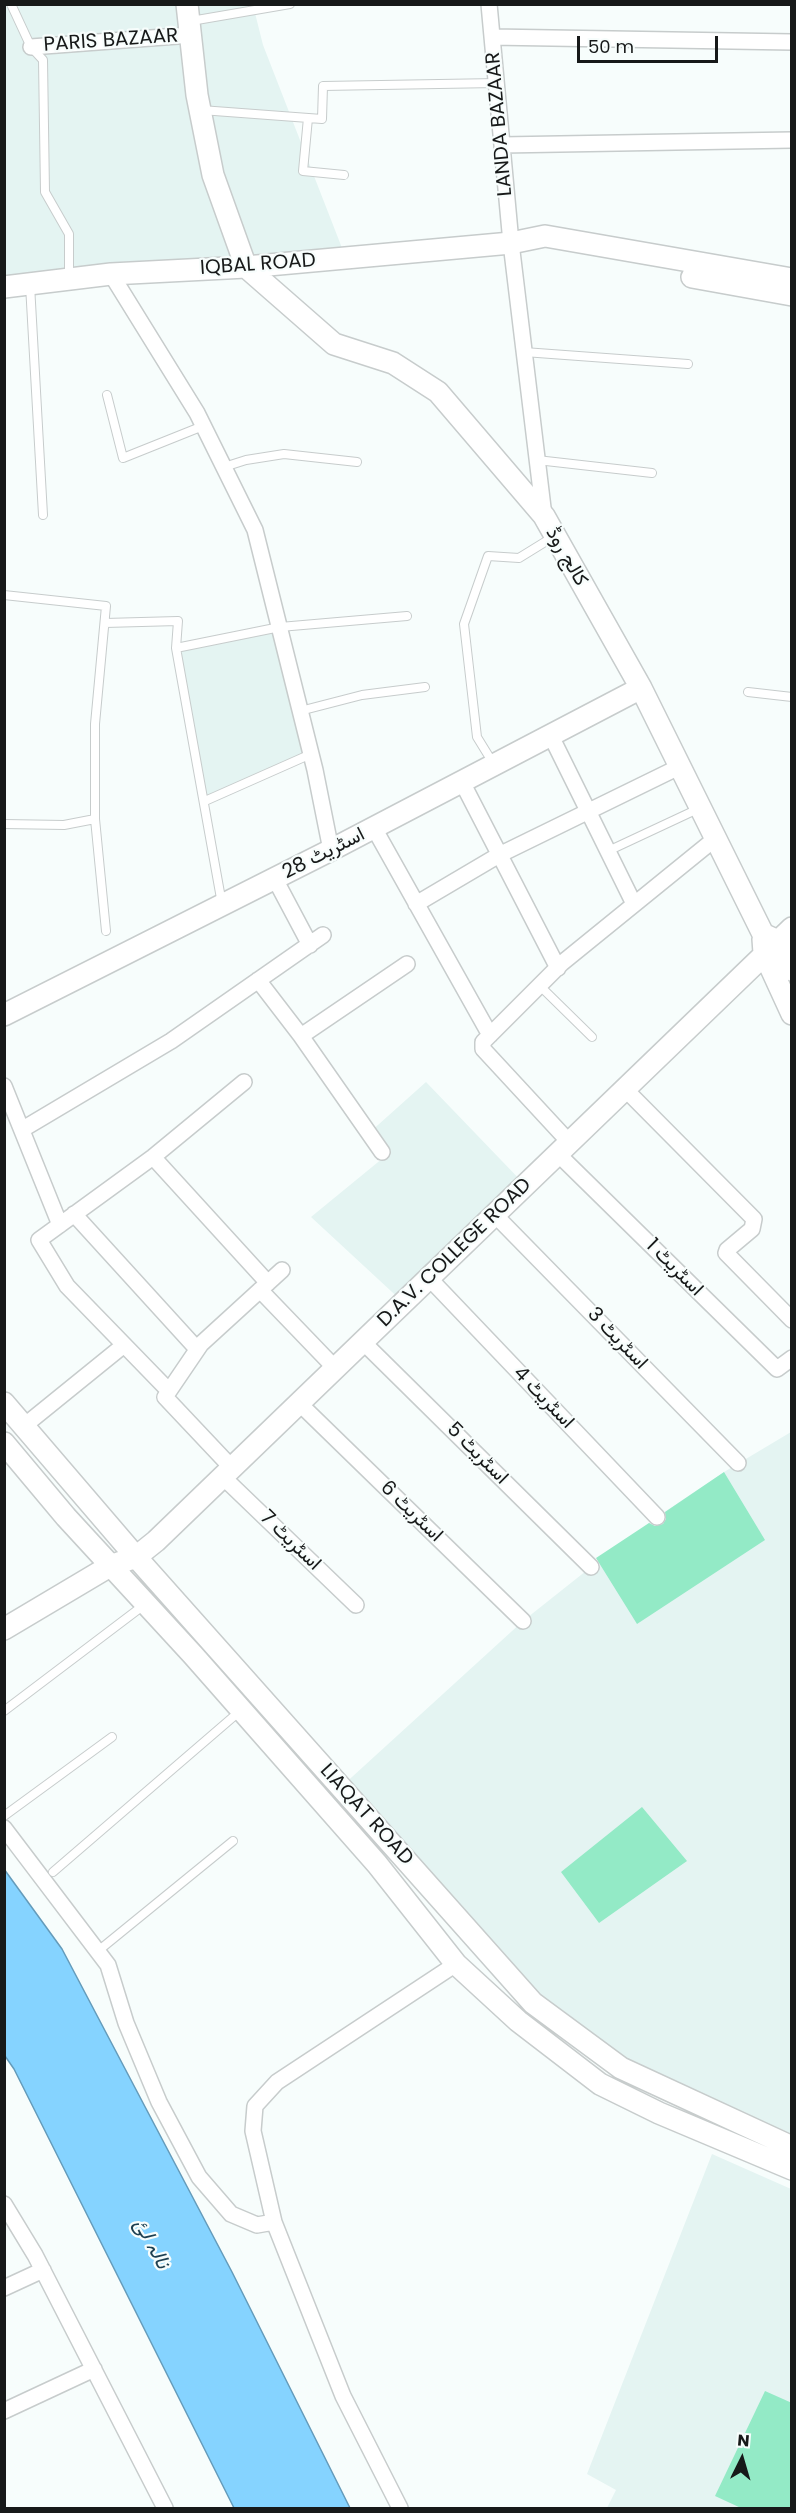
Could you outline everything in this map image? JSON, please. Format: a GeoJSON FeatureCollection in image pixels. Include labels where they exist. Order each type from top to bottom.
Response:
{"type":"FeatureCollection","features":[{"type":"Feature","properties":{"kind":"street","name":"LANDA BAZAAR"},"geometry":{"type":"LineString","coordinates":[[489,4],[512,243],[544,516]]}},
{"type":"Feature","properties":{"kind":"street","name":"PARIS BAZAAR"},"geometry":{"type":"LineString","coordinates":[[32,47],[189,20]]}},
{"type":"Feature","properties":{"kind":"street"},"geometry":{"type":"LineString","coordinates":[[189,20],[200,110],[213,175],[246,267]]}},
{"type":"Feature","properties":{"kind":"street"},"geometry":{"type":"LineString","coordinates":[[492,37],[792,42]]}},
{"type":"Feature","properties":{"kind":"street"},"geometry":{"type":"LineString","coordinates":[[502,145],[792,140]]}},
{"type":"Feature","properties":{"kind":"street","name":"IQBAL ROAD"},"geometry":{"type":"LineString","coordinates":[[4,287],[111,274],[246,267],[512,243],[545,236],[792,279]]}},
{"type":"Feature","properties":{"kind":"street","name":"IQBAL ROAD"},"geometry":{"type":"LineString","coordinates":[[512,243],[792,295]]}},
{"type":"Feature","properties":{"kind":"street","name":"کالج روڈ"},"geometry":{"type":"LineString","coordinates":[[246,267],[334,344],[393,363],[438,392],[544,516],[641,688],[716,838],[774,939]]}},
{"type":"Feature","properties":{"kind":"street"},"geometry":{"type":"LineString","coordinates":[[111,274],[204,426],[255,530],[311,754],[331,850]]}},
{"type":"Feature","properties":{"kind":"street","name":"اسٹریٹ 28"},"geometry":{"type":"LineString","coordinates":[[4,1015],[275,879],[641,688]]}},
{"type":"Feature","properties":{"kind":"street"},"geometry":{"type":"LineString","coordinates":[[551,736],[634,904]]}},
{"type":"Feature","properties":{"kind":"street"},"geometry":{"type":"LineString","coordinates":[[416,904],[499,855],[681,766]]}},
{"type":"Feature","properties":{"kind":"street"},"geometry":{"type":"LineString","coordinates":[[462,782],[558,968]]}},
{"type":"Feature","properties":{"kind":"street"},"geometry":{"type":"LineString","coordinates":[[374,828],[490,1035]]}},
{"type":"Feature","properties":{"kind":"street"},"geometry":{"type":"LineString","coordinates":[[564,1149],[483,1049],[483,1042],[558,968],[716,838]]}},
{"type":"Feature","properties":{"kind":"street"},"geometry":{"type":"LineString","coordinates":[[275,879],[310,945]]}},
{"type":"Feature","properties":{"kind":"street"},"geometry":{"type":"LineString","coordinates":[[23,1129],[171,1041],[322,935]]}},
{"type":"Feature","properties":{"kind":"street"},"geometry":{"type":"LineString","coordinates":[[774,939],[792,970]]}},
{"type":"Feature","properties":{"kind":"street"},"geometry":{"type":"LineString","coordinates":[[774,939],[792,1014]]}},
{"type":"Feature","properties":{"kind":"street","name":"D.A.V. COLLEGE ROAD"},"geometry":{"type":"LineString","coordinates":[[4,1629],[110,1566],[136,1557],[156,1541],[564,1149],[774,939]]}},
{"type":"Feature","properties":{"kind":"street"},"geometry":{"type":"LineString","coordinates":[[301,1036],[407,964]]}},
{"type":"Feature","properties":{"kind":"street"},"geometry":{"type":"LineString","coordinates":[[258,980],[301,1036],[382,1152]]}},
{"type":"Feature","properties":{"kind":"street"},"geometry":{"type":"LineString","coordinates":[[244,1082],[153,1157],[39,1240],[68,1286],[169,1391],[197,1349],[282,1270]]}},
{"type":"Feature","properties":{"kind":"street"},"geometry":{"type":"LineString","coordinates":[[4,1086],[60,1225]]}},
{"type":"Feature","properties":{"kind":"street"},"geometry":{"type":"LineString","coordinates":[[625,1089],[754,1219],[752,1229],[726,1253],[792,1320]]}},
{"type":"Feature","properties":{"kind":"street","name":"اسٹریٹ 1"},"geometry":{"type":"LineString","coordinates":[[564,1149],[777,1369],[792,1358]]}},
{"type":"Feature","properties":{"kind":"street"},"geometry":{"type":"LineString","coordinates":[[153,1157],[336,1368]]}},
{"type":"Feature","properties":{"kind":"street"},"geometry":{"type":"LineString","coordinates":[[74,1214],[197,1349]]}},
{"type":"Feature","properties":{"kind":"street","name":"اسٹریٹ 3"},"geometry":{"type":"LineString","coordinates":[[495,1215],[738,1463]]}},
{"type":"Feature","properties":{"kind":"street","name":"اسٹریٹ 4"},"geometry":{"type":"LineString","coordinates":[[429,1278],[657,1517]]}},
{"type":"Feature","properties":{"kind":"street","name":"اسٹریٹ 5"},"geometry":{"type":"LineString","coordinates":[[363,1342],[591,1567]]}},
{"type":"Feature","properties":{"kind":"street"},"geometry":{"type":"LineString","coordinates":[[24,1426],[124,1345]]}},
{"type":"Feature","properties":{"kind":"street","name":"اسٹریٹ 7"},"geometry":{"type":"LineString","coordinates":[[169,1391],[165,1397],[228,1472],[356,1605]]}},
{"type":"Feature","properties":{"kind":"street","name":"LIAQAT ROAD"},"geometry":{"type":"LineString","coordinates":[[4,1403],[136,1557],[533,2003],[621,2067],[792,2147]]}},
{"type":"Feature","properties":{"kind":"street","name":"اسٹریٹ 6"},"geometry":{"type":"LineString","coordinates":[[299,1403],[523,1621]]}},
{"type":"Feature","properties":{"kind":"street","name":"LIAQAT ROAD"},"geometry":{"type":"LineString","coordinates":[[4,1443],[110,1566],[242,1710],[376,1864],[456,1964],[518,2021],[600,2084],[658,2113],[792,2169]]}},
{"type":"Feature","properties":{"kind":"street"},"geometry":{"type":"LineString","coordinates":[[4,1828],[108,1965],[126,2023],[159,2102],[199,2176],[231,2214],[257,2225],[274,2222]]}},
{"type":"Feature","properties":{"kind":"street"},"geometry":{"type":"LineString","coordinates":[[400,2508],[343,2396],[274,2222],[253,2131],[255,2106],[277,2082],[456,1964]]}},
{"type":"Feature","properties":{"kind":"street"},"geometry":{"type":"LineString","coordinates":[[4,2204],[43,2270],[165,2508]]}},
{"type":"Feature","properties":{"kind":"street"},"geometry":{"type":"LineString","coordinates":[[4,2288],[43,2270]]}},
{"type":"Feature","properties":{"kind":"street"},"geometry":{"type":"LineString","coordinates":[[4,2411],[94,2369]]}},
{"type":"Feature","properties":{"kind":"lane"},"geometry":{"type":"LineString","coordinates":[[11,4],[32,47],[43,60],[45,192],[69,234],[69,279]]}},
{"type":"Feature","properties":{"kind":"lane"},"geometry":{"type":"LineString","coordinates":[[189,20],[290,4]]}},
{"type":"Feature","properties":{"kind":"lane"},"geometry":{"type":"LineString","coordinates":[[200,110],[322,119],[323,86],[497,83]]}},
{"type":"Feature","properties":{"kind":"lane"},"geometry":{"type":"LineString","coordinates":[[308,118],[303,171],[344,175]]}},
{"type":"Feature","properties":{"kind":"lane"},"geometry":{"type":"LineString","coordinates":[[29,284],[43,515]]}},
{"type":"Feature","properties":{"kind":"lane"},"geometry":{"type":"LineString","coordinates":[[524,352],[688,364]]}},
{"type":"Feature","properties":{"kind":"lane"},"geometry":{"type":"LineString","coordinates":[[107,395],[123,458],[204,426]]}},
{"type":"Feature","properties":{"kind":"lane"},"geometry":{"type":"LineString","coordinates":[[224,467],[246,460],[284,454],[357,462]]}},
{"type":"Feature","properties":{"kind":"lane"},"geometry":{"type":"LineString","coordinates":[[537,460],[652,472]]}},
{"type":"Feature","properties":{"kind":"lane"},"geometry":{"type":"LineString","coordinates":[[494,765],[477,737],[464,624],[488,556],[519,558],[555,536]]}},
{"type":"Feature","properties":{"kind":"lane"},"geometry":{"type":"LineString","coordinates":[[4,595],[106,606],[94,724],[95,819],[106,931]]}},
{"type":"Feature","properties":{"kind":"lane"},"geometry":{"type":"LineString","coordinates":[[176,648],[280,627],[407,616]]}},
{"type":"Feature","properties":{"kind":"lane"},"geometry":{"type":"LineString","coordinates":[[105,623],[178,621],[176,648],[222,905]]}},
{"type":"Feature","properties":{"kind":"lane"},"geometry":{"type":"LineString","coordinates":[[300,711],[362,696],[424,687]]}},
{"type":"Feature","properties":{"kind":"lane"},"geometry":{"type":"LineString","coordinates":[[748,692],[792,697]]}},
{"type":"Feature","properties":{"kind":"lane"},"geometry":{"type":"LineString","coordinates":[[205,801],[311,754]]}},
{"type":"Feature","properties":{"kind":"lane"},"geometry":{"type":"LineString","coordinates":[[608,851],[701,808]]}},
{"type":"Feature","properties":{"kind":"lane"},"geometry":{"type":"LineString","coordinates":[[4,824],[64,825],[95,819]]}},
{"type":"Feature","properties":{"kind":"lane"},"geometry":{"type":"LineString","coordinates":[[540,986],[592,1037]]}},
{"type":"Feature","properties":{"kind":"lane"},"geometry":{"type":"LineString","coordinates":[[4,1712],[146,1604]]}},
{"type":"Feature","properties":{"kind":"lane"},"geometry":{"type":"LineString","coordinates":[[52,1872],[242,1710]]}},
{"type":"Feature","properties":{"kind":"lane"},"geometry":{"type":"LineString","coordinates":[[4,1816],[112,1737]]}},
{"type":"Feature","properties":{"kind":"lane"},"geometry":{"type":"LineString","coordinates":[[98,1951],[232,1841]]}},
{"type":"Feature","properties":{"kind":"shaded area"},"geometry":{"type":"Polygon","coordinates":[[[4,5],[253,5],[263,45],[342,248],[5,288],[4,5]]]}},
{"type":"Feature","properties":{"kind":"shaded area"},"geometry":{"type":"Polygon","coordinates":[[[280,627],[311,754],[205,801],[176,648],[280,627]]]}},
{"type":"Feature","properties":{"kind":"shaded area"},"geometry":{"type":"Polygon","coordinates":[[[426,1082],[526,1186],[405,1304],[311,1217],[383,1158],[369,1133],[426,1082]]]}},
{"type":"Feature","properties":{"kind":"shaded area"},"geometry":{"type":"Polygon","coordinates":[[[791,1432],[791,2147],[621,2068],[533,2003],[341,1787],[523,1621],[591,1567],[657,1517],[724,1472],[791,1432]]]}},
{"type":"Feature","properties":{"kind":"shaded area"},"geometry":{"type":"Polygon","coordinates":[[[712,2154],[791,2189],[791,2508],[607,2508],[616,2490],[587,2474],[712,2154]]]}},
{"type":"Feature","properties":{"kind":"water","name":"نالہ لئ"},"geometry":{"type":"Polygon","coordinates":[[[4,1869],[62,1949],[232,2272],[350,2508],[234,2508],[14,2069],[5,2056],[4,1869]]]}},
{"type":"Feature","properties":{"kind":"building"},"geometry":{"type":"Polygon","coordinates":[[[724,1472],[765,1540],[637,1624],[596,1558],[649,1523],[655,1526],[663,1524],[666,1519],[665,1512],[724,1472]]]}},
{"type":"Feature","properties":{"kind":"building"},"geometry":{"type":"Polygon","coordinates":[[[642,1807],[687,1861],[599,1923],[561,1872],[642,1807]]]}},
{"type":"Feature","properties":{"kind":"building"},"geometry":{"type":"Polygon","coordinates":[[[765,2391],[792,2403],[792,2508],[741,2508],[715,2496],[765,2391]]]}}]}
